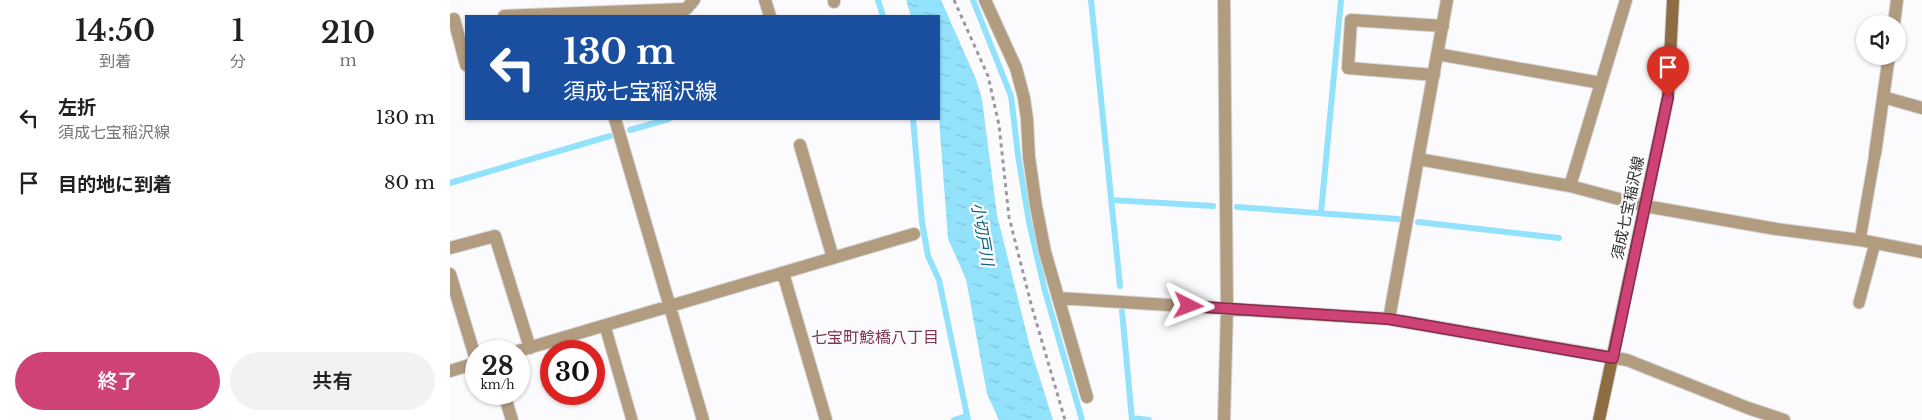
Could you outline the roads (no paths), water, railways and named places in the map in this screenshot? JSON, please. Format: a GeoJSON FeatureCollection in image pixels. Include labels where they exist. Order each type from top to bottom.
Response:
{"type":"FeatureCollection","features":[{"type":"Feature","properties":{"kind":"main road","name":"須成七宝稲沢線"},"geometry":{"type":"LineString","coordinates":[[1599,420],[1668,97],[1674,0]]}},
{"type":"Feature","properties":{"kind":"street"},"geometry":{"type":"LineString","coordinates":[[515,15],[583,9],[686,9],[694,0]]}},
{"type":"Feature","properties":{"kind":"street"},"geometry":{"type":"LineString","coordinates":[[765,0],[770,15]]}},
{"type":"Feature","properties":{"kind":"street"},"geometry":{"type":"LineString","coordinates":[[985,0],[1016,68],[1024,98],[1029,157],[1036,206],[1058,298],[1087,397]]}},
{"type":"Feature","properties":{"kind":"street"},"geometry":{"type":"LineString","coordinates":[[1224,0],[1227,308],[1224,420]]}},
{"type":"Feature","properties":{"kind":"street"},"geometry":{"type":"LineString","coordinates":[[1389,319],[1447,0]]}},
{"type":"Feature","properties":{"kind":"street"},"geometry":{"type":"LineString","coordinates":[[1570,186],[1626,0]]}},
{"type":"Feature","properties":{"kind":"street"},"geometry":{"type":"LineString","coordinates":[[1895,15],[1897,0]]}},
{"type":"Feature","properties":{"kind":"street"},"geometry":{"type":"LineString","coordinates":[[457,19],[465,60]]}},
{"type":"Feature","properties":{"kind":"street"},"geometry":{"type":"LineString","coordinates":[[1434,75],[1348,68],[1351,20],[1443,26]]}},
{"type":"Feature","properties":{"kind":"street"},"geometry":{"type":"LineString","coordinates":[[1437,54],[1601,83]]}},
{"type":"Feature","properties":{"kind":"street"},"geometry":{"type":"LineString","coordinates":[[1875,154],[1888,65]]}},
{"type":"Feature","properties":{"kind":"street"},"geometry":{"type":"LineString","coordinates":[[1883,97],[1922,108]]}},
{"type":"Feature","properties":{"kind":"street"},"geometry":{"type":"LineString","coordinates":[[615,120],[703,420]]}},
{"type":"Feature","properties":{"kind":"street"},"geometry":{"type":"LineString","coordinates":[[800,146],[833,258]]}},
{"type":"Feature","properties":{"kind":"street"},"geometry":{"type":"LineString","coordinates":[[1418,159],[1570,186],[1645,206],[1776,229],[1860,240],[1922,252]]}},
{"type":"Feature","properties":{"kind":"street"},"geometry":{"type":"LineString","coordinates":[[530,347],[914,234]]}},
{"type":"Feature","properties":{"kind":"street"},"geometry":{"type":"LineString","coordinates":[[450,248],[495,236],[522,340]]}},
{"type":"Feature","properties":{"kind":"street"},"geometry":{"type":"LineString","coordinates":[[783,273],[826,420]]}},
{"type":"Feature","properties":{"kind":"street"},"geometry":{"type":"LineString","coordinates":[[450,274],[470,340]]}},
{"type":"Feature","properties":{"kind":"street"},"geometry":{"type":"LineString","coordinates":[[1058,298],[1389,319],[1627,360],[1748,408],[1784,420]]}},
{"type":"Feature","properties":{"kind":"street"},"geometry":{"type":"LineString","coordinates":[[450,370],[465,365]]}},
{"type":"Feature","properties":{"kind":"street"},"geometry":{"type":"LineString","coordinates":[[507,405],[512,420]]}},
{"type":"Feature","properties":{"kind":"lane"},"geometry":{"type":"LineString","coordinates":[[1860,240],[1875,154]]}},
{"type":"Feature","properties":{"kind":"lane"},"geometry":{"type":"LineString","coordinates":[[1859,303],[1875,243]]}},
{"type":"Feature","properties":{"kind":"lane"},"geometry":{"type":"LineString","coordinates":[[605,326],[632,420]]}},
{"type":"Feature","properties":{"kind":"water","name":"小切戸川"},"geometry":{"type":"Polygon","coordinates":[[[906,0],[941,0],[976,79],[982,99],[997,215],[1030,347],[1053,420],[999,420],[987,394],[966,279],[948,239],[939,120],[940,15],[911,15],[906,0]]]}},
{"type":"Feature","properties":{"kind":"waterway"},"geometry":{"type":"LineString","coordinates":[[878,0],[883,15]]}},
{"type":"Feature","properties":{"kind":"waterway"},"geometry":{"type":"LineString","coordinates":[[973,0],[1011,96],[1029,222],[1045,291],[1082,420]]}},
{"type":"Feature","properties":{"kind":"waterway"},"geometry":{"type":"LineString","coordinates":[[1091,0],[1120,286]]}},
{"type":"Feature","properties":{"kind":"waterway"},"geometry":{"type":"LineString","coordinates":[[1321,213],[1341,0]]}},
{"type":"Feature","properties":{"kind":"waterway"},"geometry":{"type":"LineString","coordinates":[[630,130],[665,120]]}},
{"type":"Feature","properties":{"kind":"waterway"},"geometry":{"type":"LineString","coordinates":[[913,120],[922,222],[928,256],[939,280],[968,420]]}},
{"type":"Feature","properties":{"kind":"waterway"},"geometry":{"type":"LineString","coordinates":[[450,183],[610,136]]}},
{"type":"Feature","properties":{"kind":"waterway"},"geometry":{"type":"LineString","coordinates":[[1111,200],[1213,206]]}},
{"type":"Feature","properties":{"kind":"waterway"},"geometry":{"type":"LineString","coordinates":[[1237,207],[1398,219]]}},
{"type":"Feature","properties":{"kind":"waterway"},"geometry":{"type":"LineString","coordinates":[[1418,222],[1559,238]]}},
{"type":"Feature","properties":{"kind":"waterway"},"geometry":{"type":"LineString","coordinates":[[1122,311],[1132,420]]}},
{"type":"Feature","properties":{"kind":"waterway"},"geometry":{"type":"LineString","coordinates":[[954,420],[966,416]]}},
{"type":"Feature","properties":{"kind":"waterway"},"geometry":{"type":"LineString","coordinates":[[1132,418],[1149,420]]}},
{"type":"Feature","properties":{"kind":"district","name":"七宝町鯰橋八丁目"},"geometry":{"type":"Point","coordinates":[875,337]}}]}
